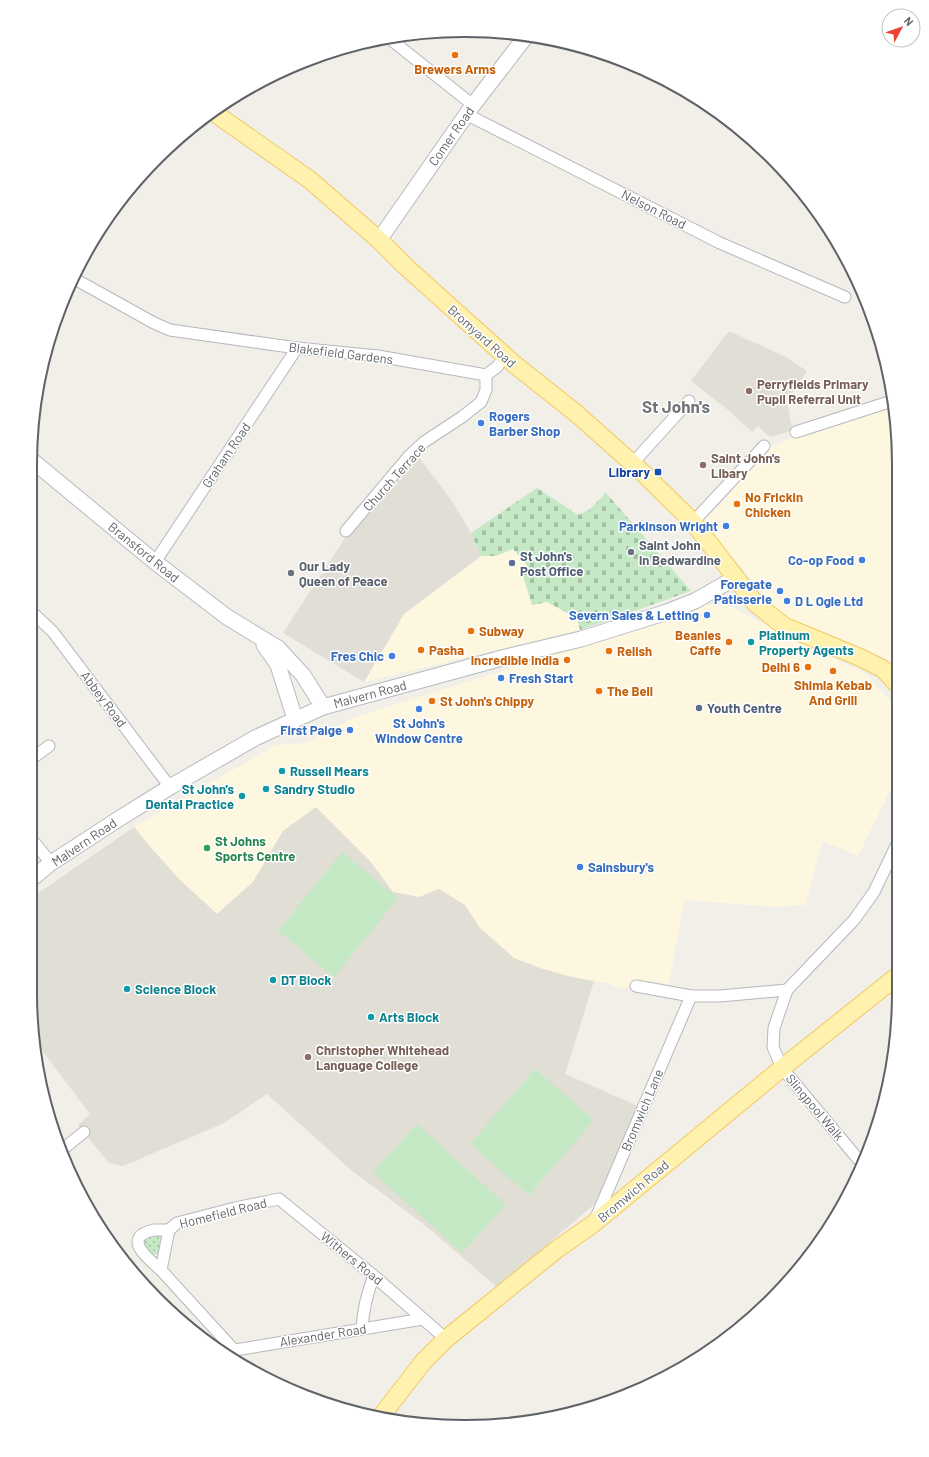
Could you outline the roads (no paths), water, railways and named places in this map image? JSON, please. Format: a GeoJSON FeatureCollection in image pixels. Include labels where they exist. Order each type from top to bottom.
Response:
{"type":"FeatureCollection","features":[{"type":"Feature","properties":{"kind":"main road","name":"Comer Road"},"geometry":{"type":"LineString","coordinates":[[379,240],[470,109],[522,41]]}},
{"type":"Feature","properties":{"kind":"main road","name":"Bromyard Road"},"geometry":{"type":"LineString","coordinates":[[218,115],[310,180],[379,240],[404,265],[505,356],[577,414],[632,464],[692,522],[735,578]]}},
{"type":"Feature","properties":{"kind":"main road","name":"Bransford Road"},"geometry":{"type":"LineString","coordinates":[[37,464],[155,562],[227,617],[278,648],[303,675],[323,707]]}},
{"type":"Feature","properties":{"kind":"main road"},"geometry":{"type":"LineString","coordinates":[[735,578],[755,603],[784,626],[859,657],[883,669],[892,679]]}},
{"type":"Feature","properties":{"kind":"main road","name":"Malvern Road"},"geometry":{"type":"LineString","coordinates":[[37,875],[51,863],[170,787],[255,738],[323,707],[502,658],[581,639],[664,613],[695,601],[735,578]]}},
{"type":"Feature","properties":{"kind":"main road","name":"Bransford Road"},"geometry":{"type":"LineString","coordinates":[[258,636],[278,665],[295,719]]}},
{"type":"Feature","properties":{"kind":"main road","name":"Bromwich Road"},"geometry":{"type":"LineString","coordinates":[[384,1412],[423,1362],[446,1339],[556,1250],[594,1224],[782,1068],[892,981]]}},
{"type":"Feature","properties":{"kind":"street","name":"Nelson Road"},"geometry":{"type":"LineString","coordinates":[[395,43],[470,109],[720,243],[845,297]]}},
{"type":"Feature","properties":{"kind":"street","name":"Blakefield Gardens"},"geometry":{"type":"LineString","coordinates":[[78,281],[154,323],[170,330],[297,348],[378,356],[486,375]]}},
{"type":"Feature","properties":{"kind":"street","name":"Graham Road"},"geometry":{"type":"LineString","coordinates":[[155,562],[297,348]]}},
{"type":"Feature","properties":{"kind":"street"},"geometry":{"type":"LineString","coordinates":[[486,375],[497,368],[505,356]]}},
{"type":"Feature","properties":{"kind":"street","name":"Church Terrace"},"geometry":{"type":"LineString","coordinates":[[346,531],[409,456],[424,442],[482,402],[486,390],[486,375]]}},
{"type":"Feature","properties":{"kind":"street"},"geometry":{"type":"LineString","coordinates":[[632,464],[689,402]]}},
{"type":"Feature","properties":{"kind":"street"},"geometry":{"type":"LineString","coordinates":[[796,432],[887,403]]}},
{"type":"Feature","properties":{"kind":"street"},"geometry":{"type":"LineString","coordinates":[[692,522],[764,446]]}},
{"type":"Feature","properties":{"kind":"street","name":"Abbey Road"},"geometry":{"type":"LineString","coordinates":[[37,617],[53,632],[170,787]]}},
{"type":"Feature","properties":{"kind":"street"},"geometry":{"type":"LineString","coordinates":[[37,755],[49,746]]}},
{"type":"Feature","properties":{"kind":"street"},"geometry":{"type":"LineString","coordinates":[[37,846],[51,863]]}},
{"type":"Feature","properties":{"kind":"street"},"geometry":{"type":"LineString","coordinates":[[782,1068],[773,1047],[774,1028],[787,990],[854,920],[874,892],[892,854]]}},
{"type":"Feature","properties":{"kind":"street"},"geometry":{"type":"LineString","coordinates":[[636,986],[691,996],[720,996],[787,990]]}},
{"type":"Feature","properties":{"kind":"street","name":"Bromwich Lane"},"geometry":{"type":"LineString","coordinates":[[594,1224],[691,996]]}},
{"type":"Feature","properties":{"kind":"street","name":"Slingpool Walk"},"geometry":{"type":"LineString","coordinates":[[782,1068],[858,1159]]}},
{"type":"Feature","properties":{"kind":"street"},"geometry":{"type":"LineString","coordinates":[[66,1146],[84,1132]]}},
{"type":"Feature","properties":{"kind":"street","name":"Homefield Road"},"geometry":{"type":"LineString","coordinates":[[169,1230],[177,1223],[235,1208],[279,1200]]}},
{"type":"Feature","properties":{"kind":"street","name":"Withers Road"},"geometry":{"type":"LineString","coordinates":[[279,1200],[374,1276],[446,1339]]}},
{"type":"Feature","properties":{"kind":"street"},"geometry":{"type":"LineString","coordinates":[[161,1270],[169,1230],[146,1231],[140,1235],[138,1242],[139,1248],[143,1254],[161,1270],[234,1350]]}},
{"type":"Feature","properties":{"kind":"street"},"geometry":{"type":"LineString","coordinates":[[362,1329],[363,1312],[368,1291],[374,1276]]}},
{"type":"Feature","properties":{"kind":"street","name":"Alexander Road"},"geometry":{"type":"LineString","coordinates":[[234,1350],[423,1319]]}},
{"type":"Feature","properties":{"kind":"place","name":"Brewers Arms"},"geometry":{"type":"Point","coordinates":[455,55]}},
{"type":"Feature","properties":{"kind":"place","name":"Perryfields Primary Pupil Referral Unit"},"geometry":{"type":"Point","coordinates":[749,391]}},
{"type":"Feature","properties":{"kind":"place","name":"Rogers Barber Shop"},"geometry":{"type":"Point","coordinates":[481,423]}},
{"type":"Feature","properties":{"kind":"place","name":"Saint John's Libary"},"geometry":{"type":"Point","coordinates":[703,465]}},
{"type":"Feature","properties":{"kind":"place","name":"Library"},"geometry":{"type":"Point","coordinates":[658,472]}},
{"type":"Feature","properties":{"kind":"place","name":"No Frickin Chicken"},"geometry":{"type":"Point","coordinates":[737,504]}},
{"type":"Feature","properties":{"kind":"place","name":"Parkinson Wright"},"geometry":{"type":"Point","coordinates":[726,526]}},
{"type":"Feature","properties":{"kind":"place","name":"Saint John in Bedwardine"},"geometry":{"type":"Point","coordinates":[631,552]}},
{"type":"Feature","properties":{"kind":"place","name":"Co-op Food"},"geometry":{"type":"Point","coordinates":[862,560]}},
{"type":"Feature","properties":{"kind":"place","name":"St John's Post Office"},"geometry":{"type":"Point","coordinates":[512,563]}},
{"type":"Feature","properties":{"kind":"place","name":"Our Lady Queen of Peace"},"geometry":{"type":"Point","coordinates":[291,573]}},
{"type":"Feature","properties":{"kind":"place","name":"Foregate Patisserie"},"geometry":{"type":"Point","coordinates":[780,591]}},
{"type":"Feature","properties":{"kind":"place","name":"D L Ogle Ltd"},"geometry":{"type":"Point","coordinates":[787,601]}},
{"type":"Feature","properties":{"kind":"place","name":"Severn Sales & Letting"},"geometry":{"type":"Point","coordinates":[707,615]}},
{"type":"Feature","properties":{"kind":"place","name":"Subway"},"geometry":{"type":"Point","coordinates":[471,631]}},
{"type":"Feature","properties":{"kind":"place","name":"Beanies Caffe"},"geometry":{"type":"Point","coordinates":[729,642]}},
{"type":"Feature","properties":{"kind":"place","name":"Platinum Property Agents"},"geometry":{"type":"Point","coordinates":[751,642]}},
{"type":"Feature","properties":{"kind":"place","name":"Pasha"},"geometry":{"type":"Point","coordinates":[421,650]}},
{"type":"Feature","properties":{"kind":"place","name":"Relish"},"geometry":{"type":"Point","coordinates":[609,651]}},
{"type":"Feature","properties":{"kind":"place","name":"Fres Chic"},"geometry":{"type":"Point","coordinates":[392,656]}},
{"type":"Feature","properties":{"kind":"place","name":"Incredible India"},"geometry":{"type":"Point","coordinates":[567,660]}},
{"type":"Feature","properties":{"kind":"place","name":"Delhi 6"},"geometry":{"type":"Point","coordinates":[808,667]}},
{"type":"Feature","properties":{"kind":"place","name":"Shimla Kebab And Grill"},"geometry":{"type":"Point","coordinates":[833,671]}},
{"type":"Feature","properties":{"kind":"place","name":"Fresh Start"},"geometry":{"type":"Point","coordinates":[501,678]}},
{"type":"Feature","properties":{"kind":"place","name":"The Bell"},"geometry":{"type":"Point","coordinates":[599,691]}},
{"type":"Feature","properties":{"kind":"place","name":"St John's Chippy"},"geometry":{"type":"Point","coordinates":[432,701]}},
{"type":"Feature","properties":{"kind":"place","name":"Youth Centre"},"geometry":{"type":"Point","coordinates":[699,708]}},
{"type":"Feature","properties":{"kind":"place","name":"St John's Window Centre"},"geometry":{"type":"Point","coordinates":[419,709]}},
{"type":"Feature","properties":{"kind":"place","name":"First Paige"},"geometry":{"type":"Point","coordinates":[350,730]}},
{"type":"Feature","properties":{"kind":"place","name":"Russell Mears"},"geometry":{"type":"Point","coordinates":[282,771]}},
{"type":"Feature","properties":{"kind":"place","name":"Sandry Studio"},"geometry":{"type":"Point","coordinates":[266,789]}},
{"type":"Feature","properties":{"kind":"place","name":"St John's Dental Practice"},"geometry":{"type":"Point","coordinates":[242,796]}},
{"type":"Feature","properties":{"kind":"place","name":"St Johns Sports Centre"},"geometry":{"type":"Point","coordinates":[207,848]}},
{"type":"Feature","properties":{"kind":"place","name":"Sainsbury's"},"geometry":{"type":"Point","coordinates":[580,867]}},
{"type":"Feature","properties":{"kind":"place","name":"DT Block"},"geometry":{"type":"Point","coordinates":[273,980]}},
{"type":"Feature","properties":{"kind":"place","name":"Science Block"},"geometry":{"type":"Point","coordinates":[127,989]}},
{"type":"Feature","properties":{"kind":"place","name":"Arts Block"},"geometry":{"type":"Point","coordinates":[371,1017]}},
{"type":"Feature","properties":{"kind":"place","name":"Christopher Whitehead Language College"},"geometry":{"type":"Point","coordinates":[308,1057]}},
{"type":"Feature","properties":{"kind":"district","name":"St John's"},"geometry":{"type":"Point","coordinates":[676,407]}}]}
